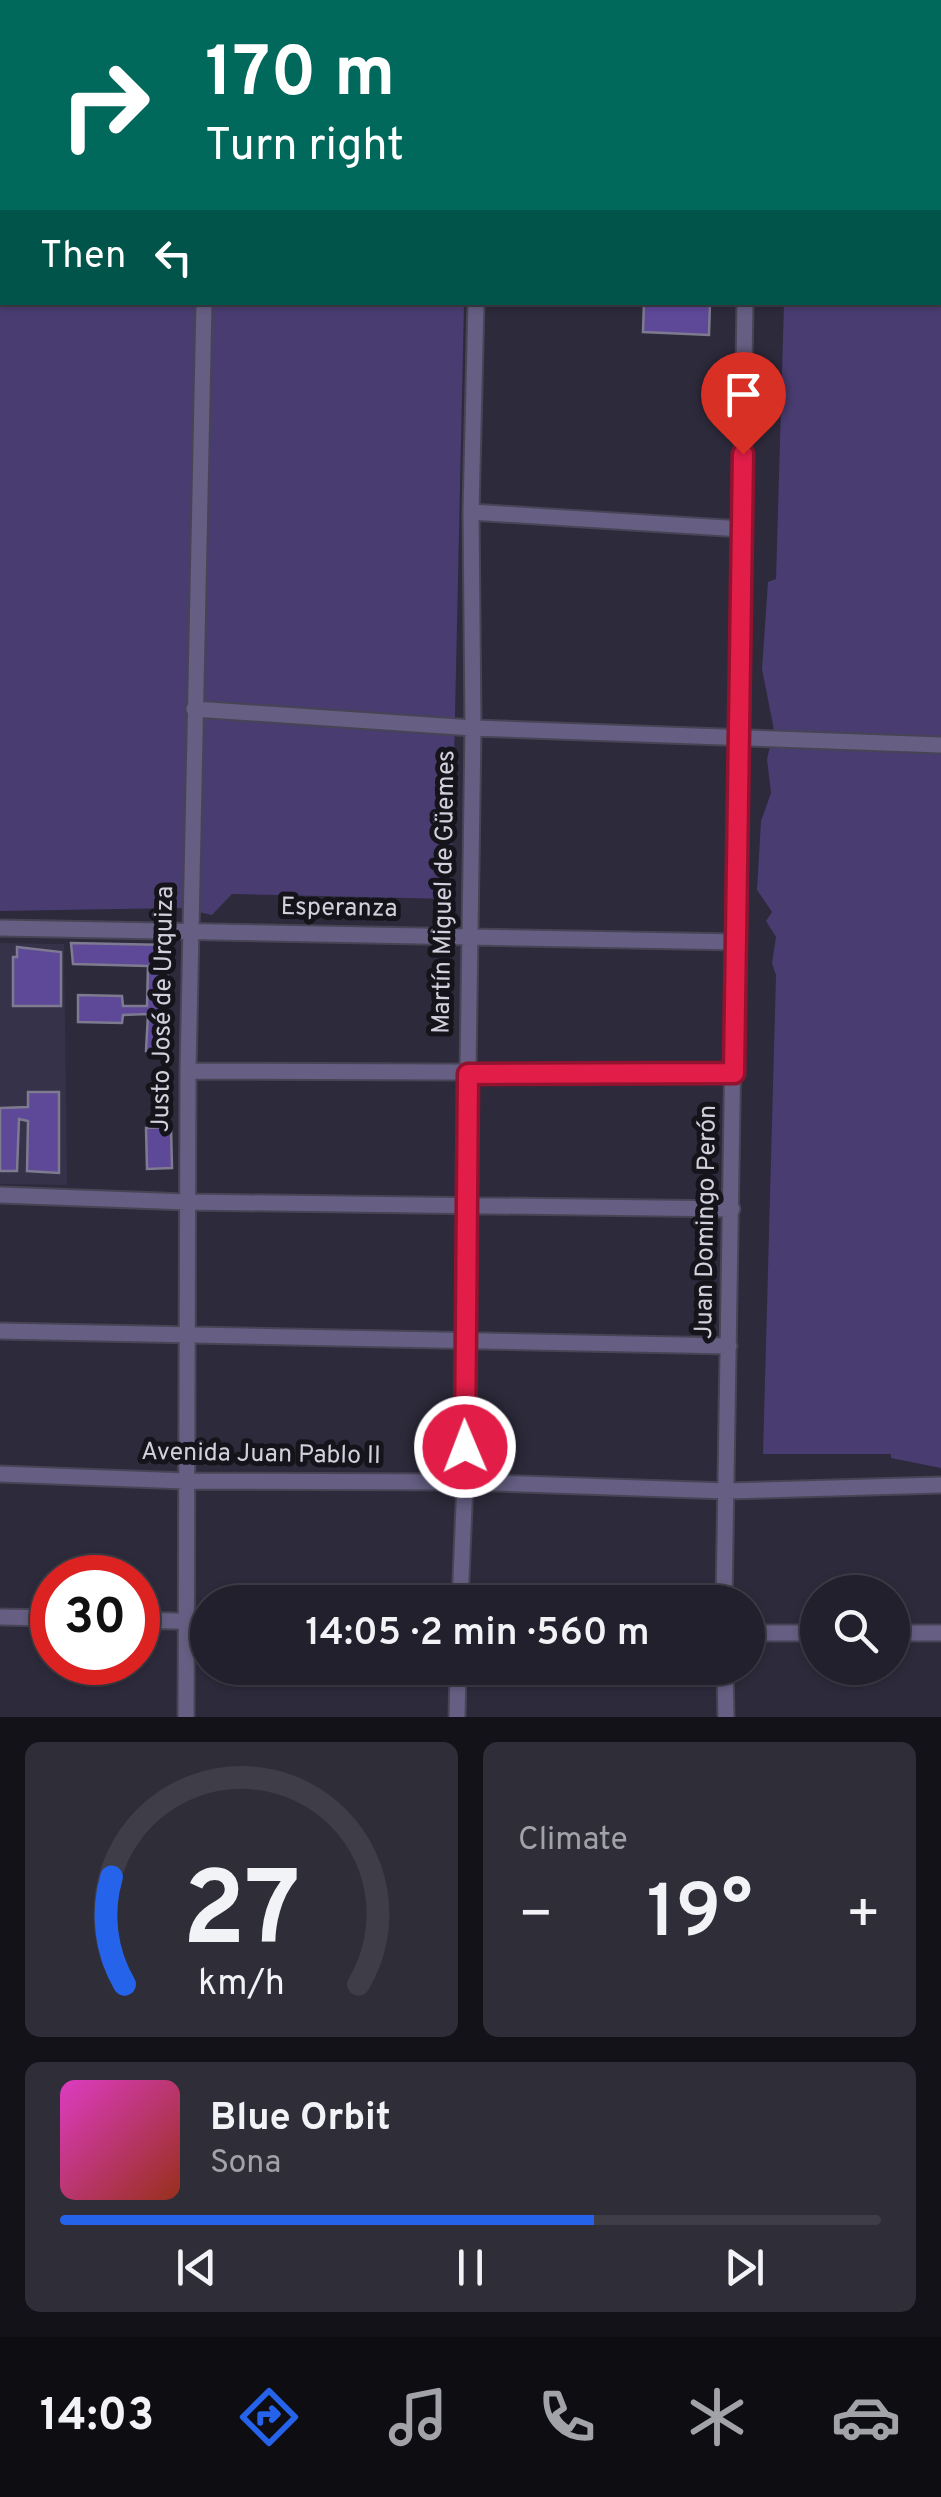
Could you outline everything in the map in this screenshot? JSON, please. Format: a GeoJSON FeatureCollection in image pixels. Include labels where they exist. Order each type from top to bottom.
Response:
{"type":"FeatureCollection","features":[{"type":"Feature","properties":{"kind":"street","name":"Justo José de Urquiza"},"geometry":{"type":"LineString","coordinates":[[186,1717],[188,1072],[204,305]]}},
{"type":"Feature","properties":{"kind":"street","name":"Martín Miguel de Güemes"},"geometry":{"type":"LineString","coordinates":[[461,1585],[466,1482],[464,1341],[476,305]]}},
{"type":"Feature","properties":{"kind":"street","name":"Juan Domingo Perón"},"geometry":{"type":"LineString","coordinates":[[724,1585],[746,305]]}},
{"type":"Feature","properties":{"kind":"street"},"geometry":{"type":"LineString","coordinates":[[471,512],[742,529]]}},
{"type":"Feature","properties":{"kind":"street"},"geometry":{"type":"LineString","coordinates":[[194,709],[472,728],[941,745]]}},
{"type":"Feature","properties":{"kind":"street","name":"Esperanza"},"geometry":{"type":"LineString","coordinates":[[0,928],[737,942]]}},
{"type":"Feature","properties":{"kind":"street"},"geometry":{"type":"LineString","coordinates":[[188,1072],[734,1073]]}},
{"type":"Feature","properties":{"kind":"street"},"geometry":{"type":"LineString","coordinates":[[0,1196],[732,1209]]}},
{"type":"Feature","properties":{"kind":"street"},"geometry":{"type":"LineString","coordinates":[[0,1331],[729,1346]]}},
{"type":"Feature","properties":{"kind":"street","name":"Avenida Juan Pablo II"},"geometry":{"type":"LineString","coordinates":[[0,1474],[727,1491],[941,1485]]}},
{"type":"Feature","properties":{"kind":"street"},"geometry":{"type":"LineString","coordinates":[[0,1618],[30,1618]]}},
{"type":"Feature","properties":{"kind":"street"},"geometry":{"type":"LineString","coordinates":[[160,1620],[190,1621]]}},
{"type":"Feature","properties":{"kind":"street"},"geometry":{"type":"LineString","coordinates":[[765,1633],[800,1633]]}},
{"type":"Feature","properties":{"kind":"street"},"geometry":{"type":"LineString","coordinates":[[910,1633],[941,1633]]}},
{"type":"Feature","properties":{"kind":"street"},"geometry":{"type":"LineString","coordinates":[[458,1685],[458,1717]]}},
{"type":"Feature","properties":{"kind":"street"},"geometry":{"type":"LineString","coordinates":[[725,1685],[726,1717]]}},
{"type":"Feature","properties":{"kind":"shaded area"},"geometry":{"type":"Polygon","coordinates":[[[0,305],[464,305],[451,899],[232,894],[212,915],[180,908],[0,911],[0,305]]]}},
{"type":"Feature","properties":{"kind":"shaded area"},"geometry":{"type":"Polygon","coordinates":[[[784,305],[941,305],[941,1468],[891,1458],[891,1454],[763,1454],[776,975],[772,963],[776,937],[766,921],[772,912],[757,890],[761,821],[771,793],[767,759],[774,730],[762,669],[768,582],[776,579],[784,305]]]}},
{"type":"Feature","properties":{"kind":"shaded area"},"geometry":{"type":"Polygon","coordinates":[[[0,943],[64,944],[67,1185],[0,1184],[0,943]]]}},
{"type":"Feature","properties":{"kind":"building"},"geometry":{"type":"Polygon","coordinates":[[[644,305],[710,305],[709,335],[643,332],[644,305]]]}},
{"type":"Feature","properties":{"kind":"building"},"geometry":{"type":"Polygon","coordinates":[[[71,943],[168,945],[166,1050],[146,1051],[148,1014],[123,1015],[122,1023],[78,1022],[78,995],[122,996],[123,1006],[147,1006],[148,966],[73,964],[71,943]]]}},
{"type":"Feature","properties":{"kind":"building"},"geometry":{"type":"Polygon","coordinates":[[[17,947],[61,952],[61,1006],[13,1006],[13,957],[17,957],[17,947]]]}},
{"type":"Feature","properties":{"kind":"building"},"geometry":{"type":"Polygon","coordinates":[[[28,1092],[59,1092],[59,1173],[27,1171],[28,1121],[19,1119],[17,1171],[0,1171],[0,1108],[28,1107],[28,1092]]]}},
{"type":"Feature","properties":{"kind":"building"},"geometry":{"type":"Polygon","coordinates":[[[171,1127],[172,1168],[147,1169],[146,1128],[171,1127]]]}},
{"type":"Feature","properties":{"kind":"route"},"geometry":{"type":"LineString","coordinates":[[465,1447],[468,1074],[734,1073],[743,454]]}}]}
